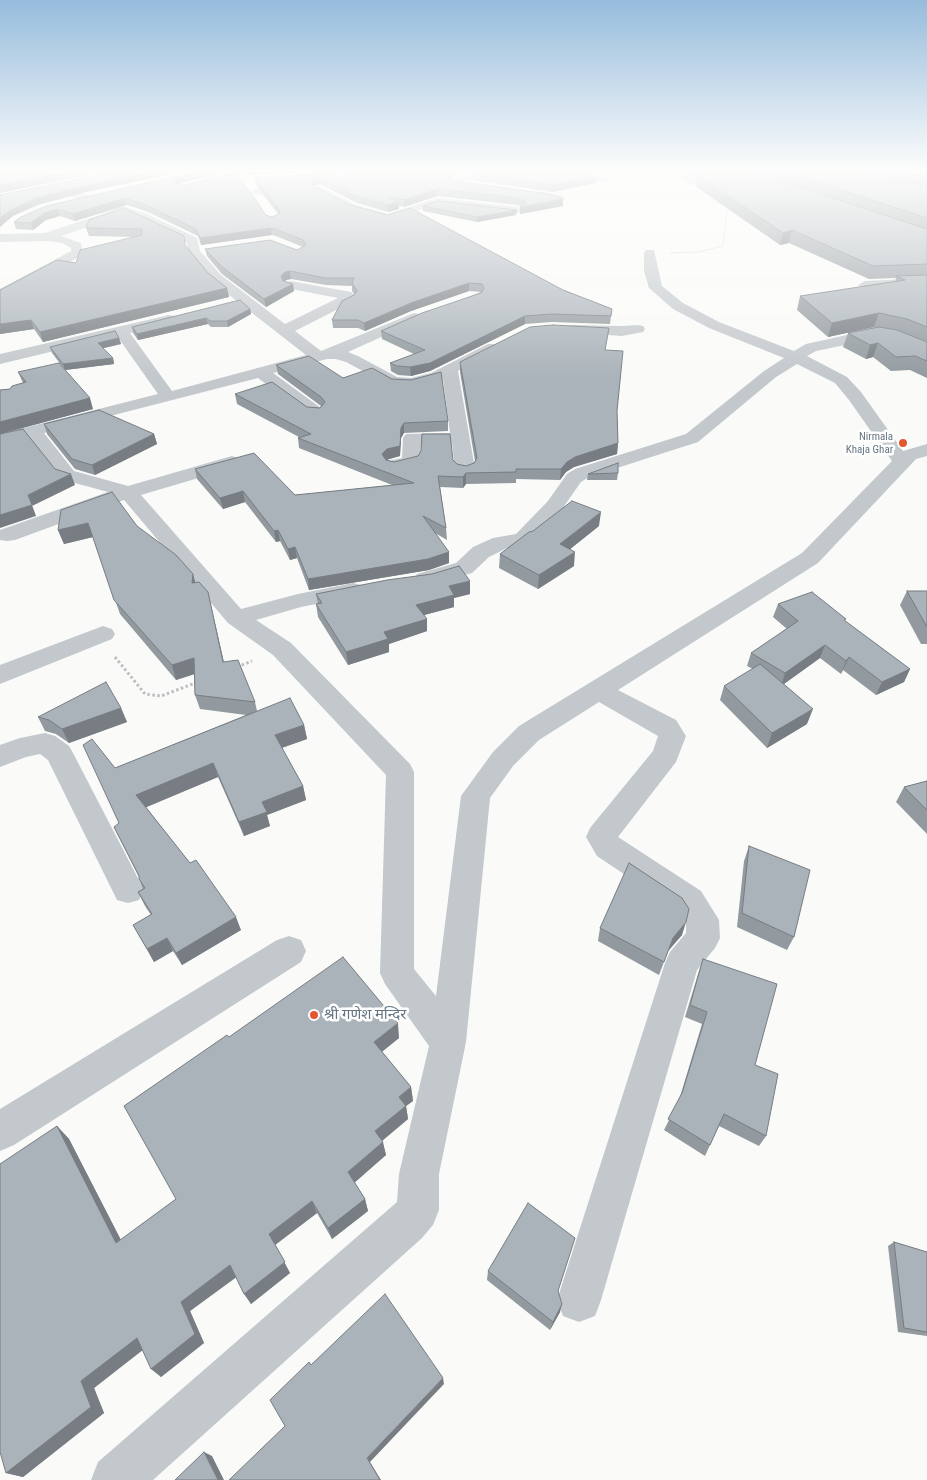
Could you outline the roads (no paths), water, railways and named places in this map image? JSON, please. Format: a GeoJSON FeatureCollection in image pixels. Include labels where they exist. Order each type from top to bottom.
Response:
{"type":"FeatureCollection","features":[{"type":"Feature","properties":{"kind":"street"},"geometry":{"type":"LineString","coordinates":[[0,295],[77,253],[77,246],[67,241]]}},
{"type":"Feature","properties":{"kind":"street"},"geometry":{"type":"LineString","coordinates":[[193,241],[194,252],[216,278],[285,330],[324,355],[341,355],[352,359],[393,382],[412,383],[422,380],[450,369],[508,340]]}},
{"type":"Feature","properties":{"kind":"street"},"geometry":{"type":"LineString","coordinates":[[194,252],[212,250]]}},
{"type":"Feature","properties":{"kind":"street"},"geometry":{"type":"LineString","coordinates":[[116,1480],[400,1230],[418,1210],[419,1174],[448,1042],[476,796],[503,759],[529,733],[810,558],[916,458],[855,396],[842,380],[796,357],[714,325],[678,306],[656,288],[651,271],[650,253]]}},
{"type":"Feature","properties":{"kind":"street"},"geometry":{"type":"LineString","coordinates":[[866,285],[927,282]]}},
{"type":"Feature","properties":{"kind":"street"},"geometry":{"type":"LineString","coordinates":[[285,330],[349,298],[346,295],[291,285]]}},
{"type":"Feature","properties":{"kind":"street"},"geometry":{"type":"LineString","coordinates":[[226,304],[245,300]]}},
{"type":"Feature","properties":{"kind":"street"},"geometry":{"type":"LineString","coordinates":[[0,439],[168,397],[324,355],[430,311]]}},
{"type":"Feature","properties":{"kind":"street"},"geometry":{"type":"LineString","coordinates":[[0,359],[188,314]]}},
{"type":"Feature","properties":{"kind":"street"},"geometry":{"type":"LineString","coordinates":[[552,328],[622,331],[638,329]]}},
{"type":"Feature","properties":{"kind":"street"},"geometry":{"type":"LineString","coordinates":[[121,330],[168,397]]}},
{"type":"Feature","properties":{"kind":"street"},"geometry":{"type":"LineString","coordinates":[[406,581],[432,578],[464,568],[481,552],[500,543],[523,540],[555,505],[574,478],[582,473],[692,438],[770,374],[812,347],[874,334],[897,338],[927,351]]}},
{"type":"Feature","properties":{"kind":"street"},"geometry":{"type":"LineString","coordinates":[[450,369],[465,469]]}},
{"type":"Feature","properties":{"kind":"street"},"geometry":{"type":"LineString","coordinates":[[261,372],[315,412]]}},
{"type":"Feature","properties":{"kind":"street"},"geometry":{"type":"LineString","coordinates":[[33,432],[67,476],[128,492],[236,618],[282,649],[400,772],[397,973],[448,1042]]}},
{"type":"Feature","properties":{"kind":"street"},"geometry":{"type":"LineString","coordinates":[[395,464],[411,461],[412,438],[460,438]]}},
{"type":"Feature","properties":{"kind":"street"},"geometry":{"type":"LineString","coordinates":[[7,534],[128,492],[250,457]]}},
{"type":"Feature","properties":{"kind":"street"},"geometry":{"type":"LineString","coordinates":[[236,618],[298,601],[370,587]]}},
{"type":"Feature","properties":{"kind":"street"},"geometry":{"type":"LineString","coordinates":[[0,675],[100,634]]}},
{"type":"Feature","properties":{"kind":"street"},"geometry":{"type":"LineString","coordinates":[[579,1300],[682,963],[703,938],[702,920],[690,901],[608,847],[601,837],[666,755],[672,736],[666,728],[598,690]]}},
{"type":"Feature","properties":{"kind":"street"},"geometry":{"type":"LineString","coordinates":[[0,757],[20,748],[45,743],[59,753],[128,890]]}},
{"type":"Feature","properties":{"kind":"street"},"geometry":{"type":"LineString","coordinates":[[0,1132],[289,951]]}},
{"type":"Feature","properties":{"kind":"place","name":"Nirmala Khaja Ghar"},"geometry":{"type":"Point","coordinates":[903,443]}},
{"type":"Feature","properties":{"kind":"place","name":"श्री गणेश मन्दिर"},"geometry":{"type":"Point","coordinates":[314,1015]}}]}
